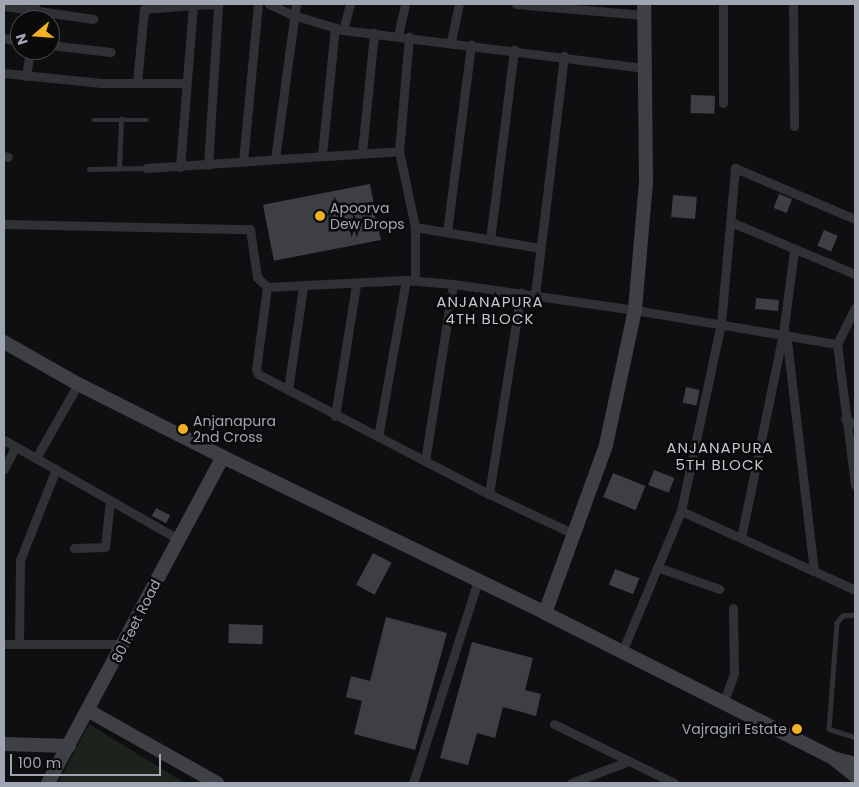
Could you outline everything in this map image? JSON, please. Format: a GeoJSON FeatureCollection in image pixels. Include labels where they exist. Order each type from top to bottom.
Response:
{"type":"FeatureCollection","features":[{"type":"Feature","properties":{"kind":"main road"},"geometry":{"type":"LineString","coordinates":[[545,613],[572,533],[606,445],[635,310],[646,181],[644,10]]}},
{"type":"Feature","properties":{"kind":"main road"},"geometry":{"type":"LineString","coordinates":[[4,342],[78,384],[222,457],[545,613],[832,758],[855,776]]}},
{"type":"Feature","properties":{"kind":"main road","name":"80 Feet Road"},"geometry":{"type":"LineString","coordinates":[[48,783],[89,711],[222,457]]}},
{"type":"Feature","properties":{"kind":"main road"},"geometry":{"type":"LineString","coordinates":[[89,711],[217,783]]}},
{"type":"Feature","properties":{"kind":"main road"},"geometry":{"type":"LineString","coordinates":[[4,744],[69,746]]}},
{"type":"Feature","properties":{"kind":"main road"},"geometry":{"type":"LineString","coordinates":[[832,758],[855,764]]}},
{"type":"Feature","properties":{"kind":"street"},"geometry":{"type":"LineString","coordinates":[[137,82],[144,9],[193,4],[218,4],[208,165]]}},
{"type":"Feature","properties":{"kind":"street"},"geometry":{"type":"LineString","coordinates":[[180,167],[185,83],[193,4]]}},
{"type":"Feature","properties":{"kind":"street"},"geometry":{"type":"LineString","coordinates":[[242,162],[258,4]]}},
{"type":"Feature","properties":{"kind":"street"},"geometry":{"type":"LineString","coordinates":[[269,4],[293,15],[339,29],[409,36],[645,68]]}},
{"type":"Feature","properties":{"kind":"street"},"geometry":{"type":"LineString","coordinates":[[275,159],[296,4]]}},
{"type":"Feature","properties":{"kind":"street"},"geometry":{"type":"LineString","coordinates":[[322,155],[339,29],[350,4]]}},
{"type":"Feature","properties":{"kind":"street"},"geometry":{"type":"LineString","coordinates":[[398,35],[405,4]]}},
{"type":"Feature","properties":{"kind":"street"},"geometry":{"type":"LineString","coordinates":[[451,42],[459,4]]}},
{"type":"Feature","properties":{"kind":"street"},"geometry":{"type":"LineString","coordinates":[[516,4],[644,10]]}},
{"type":"Feature","properties":{"kind":"street"},"geometry":{"type":"LineString","coordinates":[[723,4],[723,103]]}},
{"type":"Feature","properties":{"kind":"street"},"geometry":{"type":"LineString","coordinates":[[793,4],[794,126]]}},
{"type":"Feature","properties":{"kind":"street"},"geometry":{"type":"LineString","coordinates":[[4,6],[24,10]]}},
{"type":"Feature","properties":{"kind":"street"},"geometry":{"type":"LineString","coordinates":[[60,15],[93,19]]}},
{"type":"Feature","properties":{"kind":"street"},"geometry":{"type":"LineString","coordinates":[[362,152],[374,33]]}},
{"type":"Feature","properties":{"kind":"street"},"geometry":{"type":"LineString","coordinates":[[378,437],[411,280],[415,227],[399,151],[409,36]]}},
{"type":"Feature","properties":{"kind":"street"},"geometry":{"type":"LineString","coordinates":[[447,232],[471,45]]}},
{"type":"Feature","properties":{"kind":"street"},"geometry":{"type":"LineString","coordinates":[[60,46],[110,52]]}},
{"type":"Feature","properties":{"kind":"street"},"geometry":{"type":"LineString","coordinates":[[490,240],[514,50]]}},
{"type":"Feature","properties":{"kind":"street"},"geometry":{"type":"LineString","coordinates":[[535,295],[564,56]]}},
{"type":"Feature","properties":{"kind":"street"},"geometry":{"type":"LineString","coordinates":[[26,76],[28,60]]}},
{"type":"Feature","properties":{"kind":"street"},"geometry":{"type":"LineString","coordinates":[[4,73],[101,83],[185,83]]}},
{"type":"Feature","properties":{"kind":"street"},"geometry":{"type":"LineString","coordinates":[[146,168],[399,151]]}},
{"type":"Feature","properties":{"kind":"street"},"geometry":{"type":"LineString","coordinates":[[622,652],[681,511],[721,323],[737,168],[855,219]]}},
{"type":"Feature","properties":{"kind":"street"},"geometry":{"type":"LineString","coordinates":[[731,222],[794,251],[855,274]]}},
{"type":"Feature","properties":{"kind":"street"},"geometry":{"type":"LineString","coordinates":[[4,224],[250,229],[257,277],[267,287],[356,285],[411,280],[453,284],[721,323],[837,344]]}},
{"type":"Feature","properties":{"kind":"street"},"geometry":{"type":"LineString","coordinates":[[415,227],[540,248]]}},
{"type":"Feature","properties":{"kind":"street"},"geometry":{"type":"LineString","coordinates":[[741,538],[784,334],[794,251]]}},
{"type":"Feature","properties":{"kind":"street"},"geometry":{"type":"LineString","coordinates":[[425,461],[453,284]]}},
{"type":"Feature","properties":{"kind":"street"},"geometry":{"type":"LineString","coordinates":[[335,416],[356,285]]}},
{"type":"Feature","properties":{"kind":"street"},"geometry":{"type":"LineString","coordinates":[[267,287],[256,369],[288,390],[335,416],[489,494],[572,533]]}},
{"type":"Feature","properties":{"kind":"street"},"geometry":{"type":"LineString","coordinates":[[288,390],[303,287]]}},
{"type":"Feature","properties":{"kind":"street"},"geometry":{"type":"LineString","coordinates":[[489,494],[521,293]]}},
{"type":"Feature","properties":{"kind":"street"},"geometry":{"type":"LineString","coordinates":[[855,308],[837,344],[845,419],[855,485]]}},
{"type":"Feature","properties":{"kind":"street"},"geometry":{"type":"LineString","coordinates":[[784,334],[814,571]]}},
{"type":"Feature","properties":{"kind":"street"},"geometry":{"type":"LineString","coordinates":[[36,458],[78,384]]}},
{"type":"Feature","properties":{"kind":"street"},"geometry":{"type":"LineString","coordinates":[[845,419],[855,424]]}},
{"type":"Feature","properties":{"kind":"street"},"geometry":{"type":"LineString","coordinates":[[4,440],[178,539]]}},
{"type":"Feature","properties":{"kind":"street"},"geometry":{"type":"LineString","coordinates":[[4,469],[14,447]]}},
{"type":"Feature","properties":{"kind":"street"},"geometry":{"type":"LineString","coordinates":[[19,644],[20,560],[56,469]]}},
{"type":"Feature","properties":{"kind":"street"},"geometry":{"type":"LineString","coordinates":[[74,548],[105,548],[110,500]]}},
{"type":"Feature","properties":{"kind":"street"},"geometry":{"type":"LineString","coordinates":[[681,511],[855,590]]}},
{"type":"Feature","properties":{"kind":"street"},"geometry":{"type":"LineString","coordinates":[[657,568],[719,589]]}},
{"type":"Feature","properties":{"kind":"street"},"geometry":{"type":"LineString","coordinates":[[413,783],[478,581]]}},
{"type":"Feature","properties":{"kind":"street"},"geometry":{"type":"LineString","coordinates":[[723,704],[734,673],[733,608]]}},
{"type":"Feature","properties":{"kind":"street"},"geometry":{"type":"LineString","coordinates":[[4,644],[124,644]]}},
{"type":"Feature","properties":{"kind":"street"},"geometry":{"type":"LineString","coordinates":[[554,724],[674,783]]}},
{"type":"Feature","properties":{"kind":"street"},"geometry":{"type":"LineString","coordinates":[[571,783],[629,761]]}},
{"type":"Feature","properties":{"kind":"lane"},"geometry":{"type":"LineString","coordinates":[[119,169],[121,119]]}},
{"type":"Feature","properties":{"kind":"lane"},"geometry":{"type":"LineString","coordinates":[[94,120],[147,120]]}},
{"type":"Feature","properties":{"kind":"lane"},"geometry":{"type":"LineString","coordinates":[[90,169],[146,168]]}},
{"type":"Feature","properties":{"kind":"lane"},"geometry":{"type":"LineString","coordinates":[[855,615],[843,616],[837,623],[829,729],[855,737]]}},
{"type":"Feature","properties":{"kind":"shaded area"},"geometry":{"type":"Polygon","coordinates":[[[89,724],[185,783],[58,783],[89,724]]]}},
{"type":"Feature","properties":{"kind":"building"},"geometry":{"type":"Polygon","coordinates":[[[691,95],[715,96],[714,114],[690,113],[691,95]]]}},
{"type":"Feature","properties":{"kind":"building","name":"Apoorva Dew Drops"},"geometry":{"type":"Polygon","coordinates":[[[370,184],[381,240],[274,261],[263,205],[370,184]]]}},
{"type":"Feature","properties":{"kind":"building"},"geometry":{"type":"Polygon","coordinates":[[[779,194],[792,199],[787,213],[774,208],[779,194]]]}},
{"type":"Feature","properties":{"kind":"building"},"geometry":{"type":"Polygon","coordinates":[[[673,195],[697,197],[695,219],[671,217],[673,195]]]}},
{"type":"Feature","properties":{"kind":"building"},"geometry":{"type":"Polygon","coordinates":[[[824,230],[838,236],[831,252],[817,246],[824,230]]]}},
{"type":"Feature","properties":{"kind":"building"},"geometry":{"type":"Polygon","coordinates":[[[756,298],[779,300],[778,311],[755,309],[756,298]]]}},
{"type":"Feature","properties":{"kind":"building"},"geometry":{"type":"Polygon","coordinates":[[[686,387],[700,390],[696,406],[683,403],[686,387]]]}},
{"type":"Feature","properties":{"kind":"building"},"geometry":{"type":"Polygon","coordinates":[[[654,470],[675,478],[669,493],[648,485],[654,470]]]}},
{"type":"Feature","properties":{"kind":"building"},"geometry":{"type":"Polygon","coordinates":[[[613,473],[645,486],[636,510],[603,497],[613,473]]]}},
{"type":"Feature","properties":{"kind":"building"},"geometry":{"type":"Polygon","coordinates":[[[156,508],[170,515],[166,523],[152,516],[156,508]]]}},
{"type":"Feature","properties":{"kind":"building"},"geometry":{"type":"Polygon","coordinates":[[[373,553],[392,563],[375,595],[356,585],[373,553]]]}},
{"type":"Feature","properties":{"kind":"building"},"geometry":{"type":"Polygon","coordinates":[[[615,569],[639,578],[633,594],[609,585],[615,569]]]}},
{"type":"Feature","properties":{"kind":"building"},"geometry":{"type":"Polygon","coordinates":[[[386,617],[447,633],[415,750],[354,734],[362,701],[346,697],[351,676],[370,681],[386,617]]]}},
{"type":"Feature","properties":{"kind":"building"},"geometry":{"type":"Polygon","coordinates":[[[229,624],[263,625],[262,644],[228,643],[229,624]]]}},
{"type":"Feature","properties":{"kind":"building"},"geometry":{"type":"Polygon","coordinates":[[[472,642],[533,658],[525,690],[541,694],[536,716],[503,707],[495,738],[477,733],[468,765],[440,758],[472,642]]]}},
{"type":"Feature","properties":{"kind":"place","name":"Apoorva Dew Drops"},"geometry":{"type":"Point","coordinates":[320,216]}},
{"type":"Feature","properties":{"kind":"place","name":"Anjanapura 2nd Cross"},"geometry":{"type":"Point","coordinates":[183,429]}},
{"type":"Feature","properties":{"kind":"place","name":"Vajragiri Estate"},"geometry":{"type":"Point","coordinates":[797,729]}},
{"type":"Feature","properties":{"kind":"district","name":"ANJANAPURA 4TH BLOCK"},"geometry":{"type":"Point","coordinates":[490,310]}},
{"type":"Feature","properties":{"kind":"district","name":"ANJANAPURA 5TH BLOCK"},"geometry":{"type":"Point","coordinates":[720,456]}}]}
